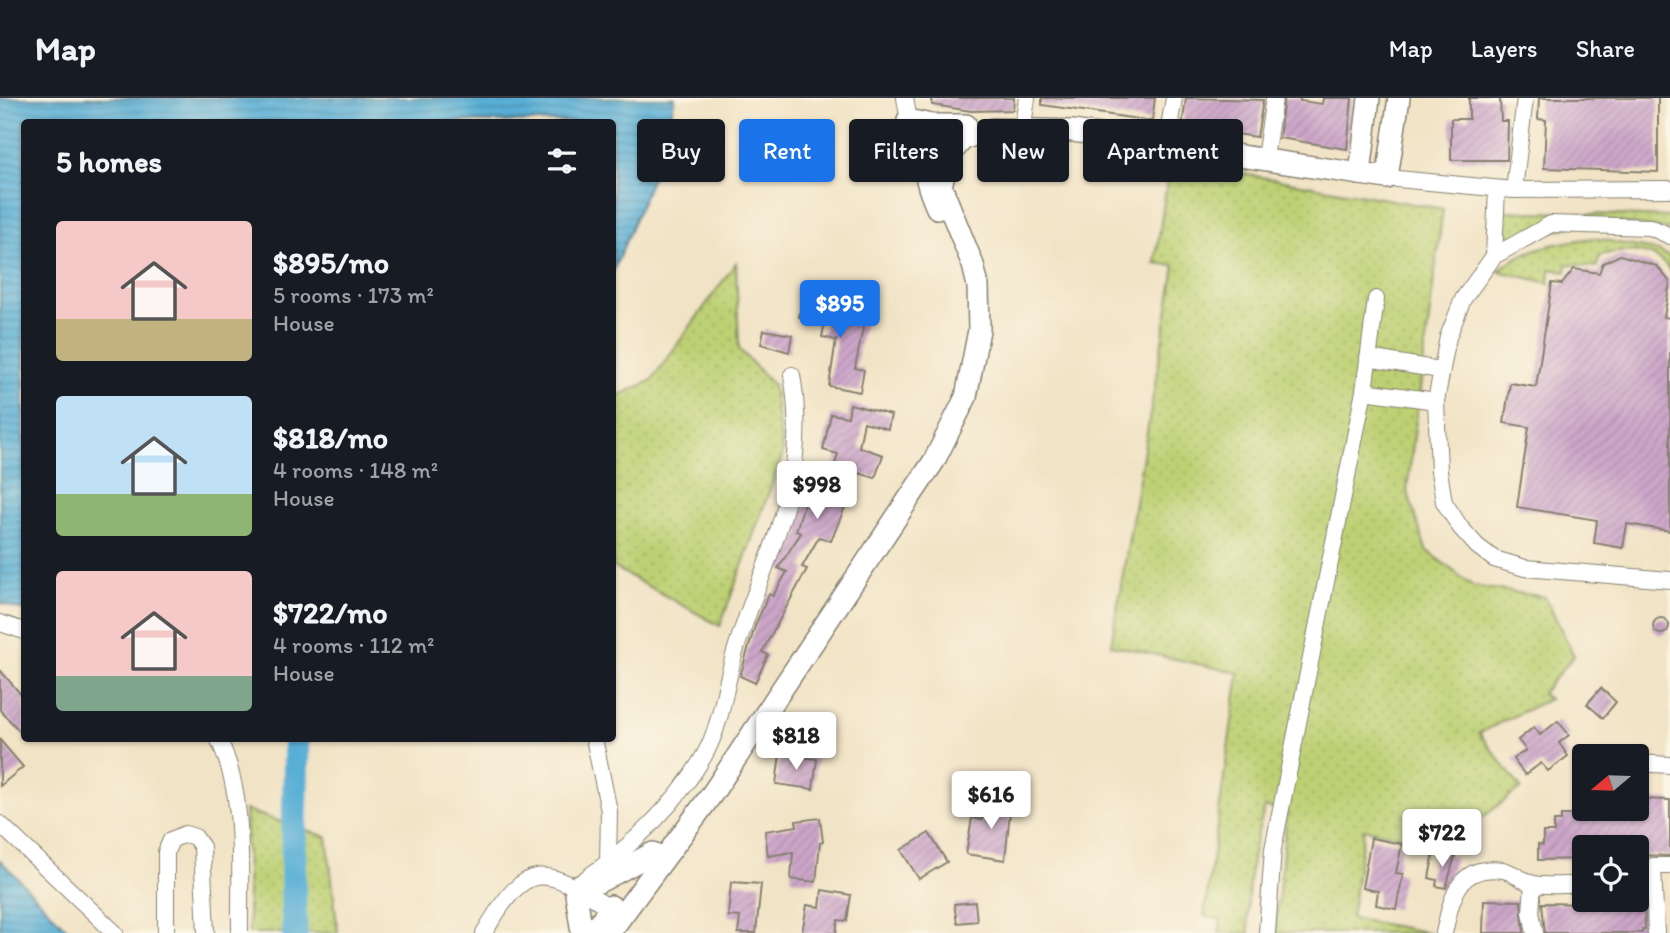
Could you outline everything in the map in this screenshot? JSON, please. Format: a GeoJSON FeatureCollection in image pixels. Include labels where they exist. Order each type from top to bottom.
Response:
{"type":"FeatureCollection","features":[{"type":"Feature","properties":{"kind":"main road"},"geometry":{"type":"LineString","coordinates":[[1360,174],[1369,98]]}},
{"type":"Feature","properties":{"kind":"main road"},"geometry":{"type":"LineString","coordinates":[[1243,155],[1387,178],[1399,98]]}},
{"type":"Feature","properties":{"kind":"main road"},"geometry":{"type":"LineString","coordinates":[[963,125],[1025,108],[1073,131]]}},
{"type":"Feature","properties":{"kind":"main road"},"geometry":{"type":"LineString","coordinates":[[592,933],[706,787],[936,439],[952,408],[967,352],[970,300],[964,268],[931,183],[930,150],[968,125]]}},
{"type":"Feature","properties":{"kind":"main road"},"geometry":{"type":"LineString","coordinates":[[931,183],[948,155],[972,134],[993,129],[1083,132]]}},
{"type":"Feature","properties":{"kind":"main road"},"geometry":{"type":"LineString","coordinates":[[609,933],[712,794],[934,461],[958,419],[973,375],[979,308],[973,265],[931,183]]}},
{"type":"Feature","properties":{"kind":"main road"},"geometry":{"type":"LineString","coordinates":[[582,933],[575,887],[599,882],[653,853]]}},
{"type":"Feature","properties":{"kind":"street"},"geometry":{"type":"LineString","coordinates":[[905,98],[908,119]]}},
{"type":"Feature","properties":{"kind":"street"},"geometry":{"type":"LineString","coordinates":[[1170,119],[1174,98]]}},
{"type":"Feature","properties":{"kind":"street"},"geometry":{"type":"LineString","coordinates":[[1265,158],[1274,98]]}},
{"type":"Feature","properties":{"kind":"street"},"geometry":{"type":"LineString","coordinates":[[1514,190],[1525,98]]}},
{"type":"Feature","properties":{"kind":"street"},"geometry":{"type":"LineString","coordinates":[[1387,178],[1514,190],[1670,189]]}},
{"type":"Feature","properties":{"kind":"street"},"geometry":{"type":"LineString","coordinates":[[1493,256],[1497,189]]}},
{"type":"Feature","properties":{"kind":"street"},"geometry":{"type":"LineString","coordinates":[[1670,236],[1650,227],[1551,224],[1493,256],[1463,299],[1448,337],[1436,401],[1439,471],[1444,502],[1477,546],[1494,559],[1525,568],[1670,580]]}},
{"type":"Feature","properties":{"kind":"street"},"geometry":{"type":"LineString","coordinates":[[1266,933],[1273,849],[1364,391],[1376,299]]}},
{"type":"Feature","properties":{"kind":"street"},"geometry":{"type":"LineString","coordinates":[[1368,358],[1440,370]]}},
{"type":"Feature","properties":{"kind":"street"},"geometry":{"type":"LineString","coordinates":[[575,887],[640,836],[672,802],[707,751],[735,651],[793,483],[798,418],[792,375]]}},
{"type":"Feature","properties":{"kind":"street"},"geometry":{"type":"LineString","coordinates":[[1364,391],[1436,401]]}},
{"type":"Feature","properties":{"kind":"street"},"geometry":{"type":"LineString","coordinates":[[0,623],[21,630]]}},
{"type":"Feature","properties":{"kind":"street"},"geometry":{"type":"LineString","coordinates":[[220,742],[230,767],[237,800],[240,933]]}},
{"type":"Feature","properties":{"kind":"street"},"geometry":{"type":"LineString","coordinates":[[595,742],[609,811],[608,863]]}},
{"type":"Feature","properties":{"kind":"street"},"geometry":{"type":"LineString","coordinates":[[1649,764],[1670,765]]}},
{"type":"Feature","properties":{"kind":"street"},"geometry":{"type":"LineString","coordinates":[[0,824],[115,933]]}},
{"type":"Feature","properties":{"kind":"street"},"geometry":{"type":"LineString","coordinates":[[166,933],[166,852],[171,840],[185,834],[195,837],[202,847],[206,933]]}},
{"type":"Feature","properties":{"kind":"street"},"geometry":{"type":"LineString","coordinates":[[1649,869],[1653,866],[1670,866]]}},
{"type":"Feature","properties":{"kind":"street"},"geometry":{"type":"LineString","coordinates":[[1653,866],[1656,933]]}},
{"type":"Feature","properties":{"kind":"street"},"geometry":{"type":"LineString","coordinates":[[1444,933],[1453,892],[1464,878],[1488,870],[1506,870],[1533,884],[1572,884]]}},
{"type":"Feature","properties":{"kind":"street"},"geometry":{"type":"LineString","coordinates":[[484,933],[507,895],[522,883],[555,876],[610,908]]}},
{"type":"Feature","properties":{"kind":"street"},"geometry":{"type":"LineString","coordinates":[[1533,884],[1531,912],[1535,933]]}},
{"type":"Feature","properties":{"kind":"green space"},"geometry":{"type":"Polygon","coordinates":[[[1243,174],[1443,209],[1407,490],[1426,550],[1473,586],[1545,597],[1574,656],[1542,693],[1549,699],[1479,733],[1521,788],[1445,846],[1364,829],[1351,918],[1431,933],[1275,933],[1287,812],[1265,807],[1251,869],[1249,933],[1219,933],[1221,920],[1204,916],[1239,673],[1111,645],[1175,266],[1155,263],[1167,182],[1243,182],[1243,174]]]}},
{"type":"Feature","properties":{"kind":"green space"},"geometry":{"type":"Polygon","coordinates":[[[1502,211],[1670,217],[1670,230],[1596,219],[1501,246],[1502,211]]]}},
{"type":"Feature","properties":{"kind":"green space"},"geometry":{"type":"Polygon","coordinates":[[[1595,238],[1658,251],[1670,257],[1670,271],[1664,263],[1648,254],[1619,252],[1600,255],[1597,267],[1567,264],[1566,272],[1550,269],[1549,283],[1498,271],[1531,251],[1595,238]]]}},
{"type":"Feature","properties":{"kind":"green space"},"geometry":{"type":"Polygon","coordinates":[[[736,263],[739,349],[773,385],[783,454],[720,626],[616,569],[616,401],[619,395],[651,381],[736,263]]]}},
{"type":"Feature","properties":{"kind":"green space"},"geometry":{"type":"Polygon","coordinates":[[[245,810],[327,837],[338,933],[249,933],[245,810]]]}},
{"type":"Feature","properties":{"kind":"water"},"geometry":{"type":"Polygon","coordinates":[[[0,98],[675,98],[670,119],[637,119],[637,182],[650,182],[616,265],[616,119],[21,119],[21,610],[0,603],[0,98]]]}},
{"type":"Feature","properties":{"kind":"water"},"geometry":{"type":"Polygon","coordinates":[[[0,860],[71,933],[0,933],[0,860]]]}},
{"type":"Feature","properties":{"kind":"building"},"geometry":{"type":"Polygon","coordinates":[[[932,98],[1014,98],[1013,110],[971,111],[932,105],[932,98]]]}},
{"type":"Feature","properties":{"kind":"building"},"geometry":{"type":"Polygon","coordinates":[[[1042,98],[1155,98],[1152,119],[1042,105],[1042,98]]]}},
{"type":"Feature","properties":{"kind":"building"},"geometry":{"type":"Polygon","coordinates":[[[1186,98],[1263,100],[1257,137],[1243,135],[1243,119],[1183,119],[1186,98]]]}},
{"type":"Feature","properties":{"kind":"building"},"geometry":{"type":"Polygon","coordinates":[[[1284,98],[1300,98],[1300,101],[1322,104],[1323,98],[1352,98],[1347,149],[1279,138],[1284,98]]]}},
{"type":"Feature","properties":{"kind":"building"},"geometry":{"type":"Polygon","coordinates":[[[1469,98],[1500,98],[1501,121],[1508,121],[1507,160],[1451,160],[1451,119],[1469,119],[1469,98]]]}},
{"type":"Feature","properties":{"kind":"building"},"geometry":{"type":"Polygon","coordinates":[[[1539,98],[1658,98],[1658,172],[1544,168],[1546,120],[1538,119],[1539,98]]]}},
{"type":"Feature","properties":{"kind":"building"},"geometry":{"type":"Polygon","coordinates":[[[1620,255],[1657,266],[1670,282],[1664,317],[1670,318],[1670,531],[1627,524],[1623,548],[1594,543],[1597,520],[1517,507],[1529,427],[1504,423],[1510,383],[1536,387],[1552,283],[1562,284],[1574,269],[1599,273],[1603,263],[1620,255]]]}},
{"type":"Feature","properties":{"kind":"building"},"geometry":{"type":"Polygon","coordinates":[[[803,298],[866,313],[855,368],[864,370],[860,392],[829,386],[836,340],[822,337],[825,322],[799,317],[803,298]]]}},
{"type":"Feature","properties":{"kind":"building"},"geometry":{"type":"Polygon","coordinates":[[[764,330],[792,335],[789,352],[761,344],[764,330]]]}},
{"type":"Feature","properties":{"kind":"building"},"geometry":{"type":"Polygon","coordinates":[[[850,404],[891,415],[888,429],[864,422],[859,447],[883,455],[875,478],[859,473],[831,541],[819,537],[802,567],[807,569],[762,652],[768,655],[755,683],[740,676],[756,623],[769,594],[773,596],[787,572],[778,568],[801,533],[796,531],[811,481],[836,491],[844,468],[835,464],[838,454],[823,450],[831,414],[848,417],[850,404]]]}},
{"type":"Feature","properties":{"kind":"building"},"geometry":{"type":"Polygon","coordinates":[[[1661,618],[1667,620],[1667,632],[1661,634],[1655,632],[1653,626],[1655,620],[1661,618]]]}},
{"type":"Feature","properties":{"kind":"building"},"geometry":{"type":"Polygon","coordinates":[[[0,670],[21,694],[21,733],[0,710],[0,670]]]}},
{"type":"Feature","properties":{"kind":"building"},"geometry":{"type":"Polygon","coordinates":[[[1601,688],[1616,702],[1603,718],[1587,704],[1601,688]]]}},
{"type":"Feature","properties":{"kind":"building"},"geometry":{"type":"Polygon","coordinates":[[[1558,721],[1569,735],[1559,743],[1568,756],[1548,771],[1541,763],[1525,775],[1513,759],[1526,750],[1518,740],[1534,727],[1540,735],[1558,721]]]}},
{"type":"Feature","properties":{"kind":"building"},"geometry":{"type":"Polygon","coordinates":[[[0,740],[23,767],[0,786],[0,740]]]}},
{"type":"Feature","properties":{"kind":"building"},"geometry":{"type":"Polygon","coordinates":[[[780,754],[817,759],[813,789],[776,784],[780,754]]]}},
{"type":"Feature","properties":{"kind":"building"},"geometry":{"type":"Polygon","coordinates":[[[985,798],[1011,802],[1005,860],[966,854],[972,818],[982,820],[985,798]]]}},
{"type":"Feature","properties":{"kind":"building"},"geometry":{"type":"Polygon","coordinates":[[[1649,799],[1670,800],[1670,856],[1649,855],[1649,835],[1572,835],[1572,859],[1538,860],[1538,844],[1543,845],[1543,832],[1554,832],[1554,821],[1561,821],[1561,815],[1572,815],[1572,821],[1649,821],[1649,799]]]}},
{"type":"Feature","properties":{"kind":"building"},"geometry":{"type":"Polygon","coordinates":[[[820,818],[823,842],[820,843],[816,882],[791,879],[793,852],[768,856],[765,831],[797,826],[796,821],[820,818]]]}},
{"type":"Feature","properties":{"kind":"building"},"geometry":{"type":"Polygon","coordinates":[[[929,833],[947,862],[919,879],[901,850],[929,833]]]}},
{"type":"Feature","properties":{"kind":"building"},"geometry":{"type":"Polygon","coordinates":[[[1371,838],[1402,844],[1396,873],[1403,874],[1396,909],[1376,905],[1378,891],[1362,888],[1371,838]]]}},
{"type":"Feature","properties":{"kind":"building"},"geometry":{"type":"Polygon","coordinates":[[[1434,852],[1455,856],[1446,888],[1436,886],[1437,880],[1429,878],[1434,852]]]}},
{"type":"Feature","properties":{"kind":"building"},"geometry":{"type":"Polygon","coordinates":[[[731,882],[761,884],[756,933],[738,933],[740,917],[728,916],[731,882]]]}},
{"type":"Feature","properties":{"kind":"building"},"geometry":{"type":"Polygon","coordinates":[[[822,890],[851,895],[847,921],[838,920],[836,933],[802,933],[807,905],[820,907],[822,890]]]}},
{"type":"Feature","properties":{"kind":"building"},"geometry":{"type":"Polygon","coordinates":[[[1484,900],[1521,901],[1524,933],[1483,933],[1484,900]]]}},
{"type":"Feature","properties":{"kind":"building"},"geometry":{"type":"Polygon","coordinates":[[[975,902],[977,921],[957,923],[954,904],[975,902]]]}},
{"type":"Feature","properties":{"kind":"building"},"geometry":{"type":"Polygon","coordinates":[[[1542,903],[1572,904],[1572,912],[1644,912],[1645,929],[1642,929],[1642,933],[1545,933],[1542,903]]]}},
{"type":"Feature","properties":{"kind":"waterway"},"geometry":{"type":"LineString","coordinates":[[295,933],[293,884],[296,742]]}}]}
